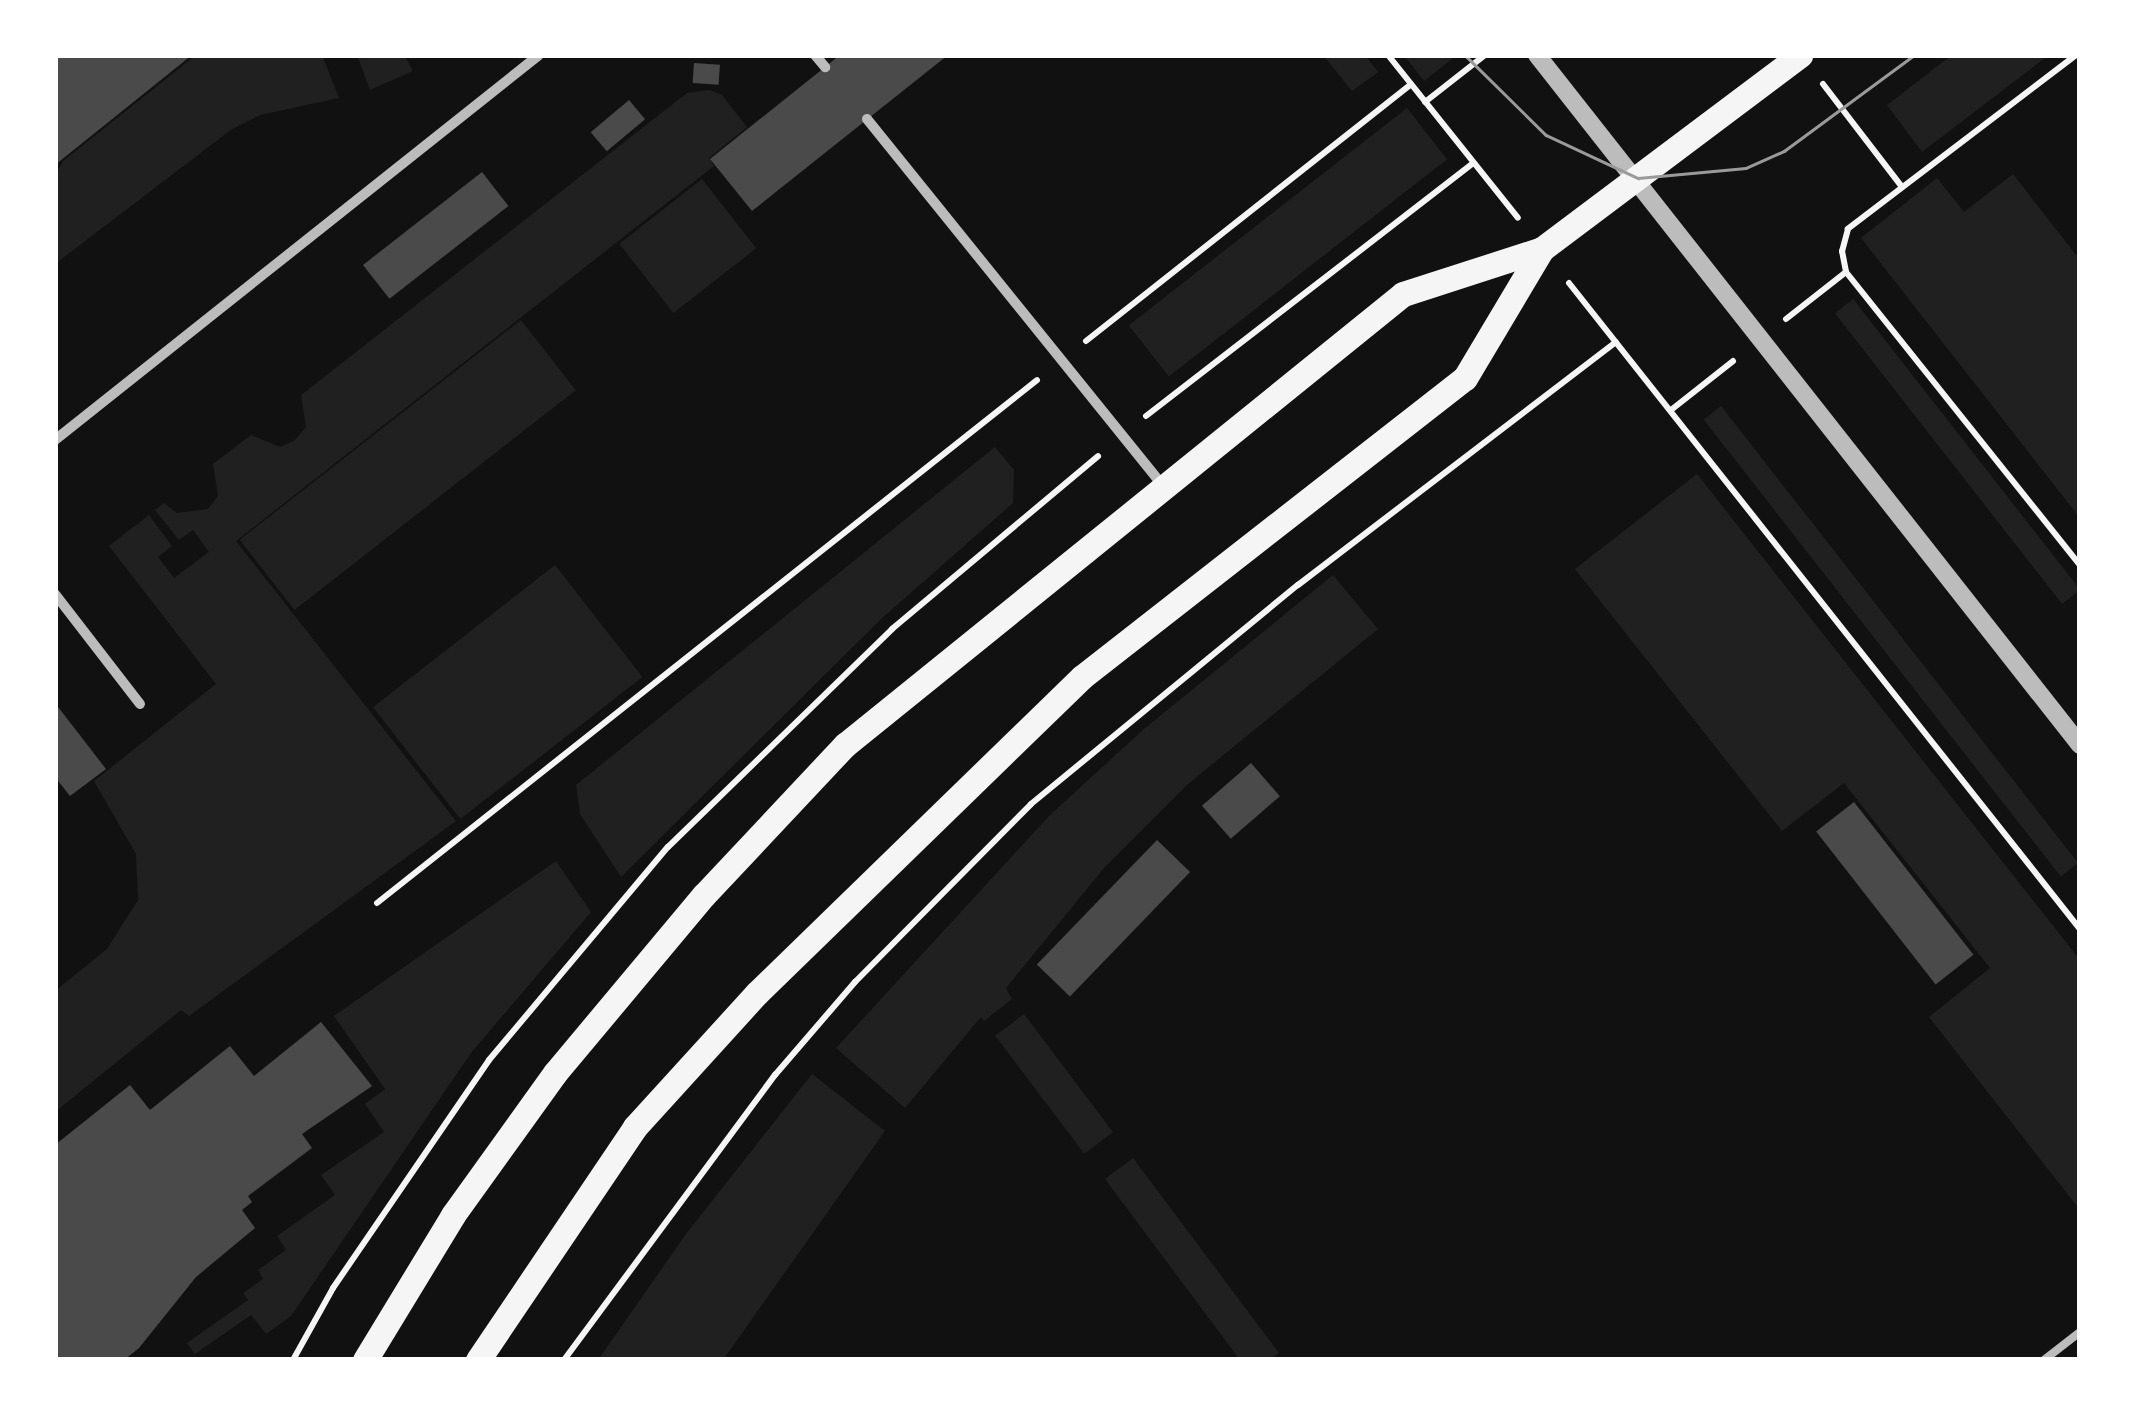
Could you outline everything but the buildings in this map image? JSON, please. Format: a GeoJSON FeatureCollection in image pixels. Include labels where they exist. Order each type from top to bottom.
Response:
{"type":"FeatureCollection","features":[{"type":"Feature","properties":{"kind":"main road"},"geometry":{"type":"LineString","coordinates":[[365,1360],[454,1216],[555,1073],[704,895],[844,745],[1162,484],[1403,294],[1542,249],[1806,62]]}},
{"type":"Feature","properties":{"kind":"main road"},"geometry":{"type":"LineString","coordinates":[[478,1360],[635,1127],[769,980],[1082,676],[1464,378],[1542,249]]}},
{"type":"Feature","properties":{"kind":"street"},"geometry":{"type":"LineString","coordinates":[[55,440],[539,55]]}},
{"type":"Feature","properties":{"kind":"street"},"geometry":{"type":"LineString","coordinates":[[815,55],[825,68]]}},
{"type":"Feature","properties":{"kind":"street"},"geometry":{"type":"LineString","coordinates":[[1538,55],[2080,745]]}},
{"type":"Feature","properties":{"kind":"street"},"geometry":{"type":"LineString","coordinates":[[867,119],[1162,484]]}},
{"type":"Feature","properties":{"kind":"street"},"geometry":{"type":"LineString","coordinates":[[55,594],[140,704]]}},
{"type":"Feature","properties":{"kind":"lane"},"geometry":{"type":"LineString","coordinates":[[2044,1360],[2080,1332]]}},
{"type":"Feature","properties":{"kind":"path"},"geometry":{"type":"LineString","coordinates":[[1388,55],[1425,102],[1485,55]]}},
{"type":"Feature","properties":{"kind":"path"},"geometry":{"type":"LineString","coordinates":[[2076,55],[1848,229],[1842,250],[1846,272],[2080,565]]}},
{"type":"Feature","properties":{"kind":"path"},"geometry":{"type":"LineString","coordinates":[[1806,62],[1902,186]]}},
{"type":"Feature","properties":{"kind":"path"},"geometry":{"type":"LineString","coordinates":[[378,903],[1411,84]]}},
{"type":"Feature","properties":{"kind":"path"},"geometry":{"type":"LineString","coordinates":[[564,1360],[775,1075],[855,982],[1032,804],[1298,585],[1616,342]]}},
{"type":"Feature","properties":{"kind":"path"},"geometry":{"type":"LineString","coordinates":[[1671,410],[2080,929]]}},
{"type":"Feature","properties":{"kind":"shaded area"},"geometry":{"type":"Polygon","coordinates":[[[196,55],[322,55],[339,98],[260,115],[232,129],[55,264],[55,176],[63,161],[196,55]]]}},
{"type":"Feature","properties":{"kind":"shaded area"},"geometry":{"type":"Polygon","coordinates":[[[357,55],[404,55],[413,71],[370,90],[357,55]]]}},
{"type":"Feature","properties":{"kind":"shaded area"},"geometry":{"type":"Polygon","coordinates":[[[1323,55],[1365,55],[1378,72],[1352,91],[1323,55]]]}},
{"type":"Feature","properties":{"kind":"shaded area"},"geometry":{"type":"Polygon","coordinates":[[[1404,55],[1457,55],[1424,81],[1404,55]]]}},
{"type":"Feature","properties":{"kind":"shaded area"},"geometry":{"type":"Polygon","coordinates":[[[1952,55],[2049,55],[1922,152],[1887,105],[1952,55]]]}},
{"type":"Feature","properties":{"kind":"shaded area"},"geometry":{"type":"Polygon","coordinates":[[[709,90],[722,95],[747,127],[709,158],[714,166],[236,541],[456,821],[189,1016],[181,1010],[55,1112],[55,991],[107,949],[138,900],[136,854],[94,781],[216,684],[109,546],[149,515],[172,546],[158,557],[174,578],[209,552],[193,530],[179,540],[155,510],[164,503],[177,513],[208,509],[218,496],[213,464],[251,435],[280,447],[295,440],[306,427],[301,395],[687,93],[709,90]]]}},
{"type":"Feature","properties":{"kind":"shaded area"},"geometry":{"type":"Polygon","coordinates":[[[1407,108],[1447,159],[1169,377],[1129,325],[1407,108]]]}},
{"type":"Feature","properties":{"kind":"shaded area"},"geometry":{"type":"Polygon","coordinates":[[[2013,174],[2080,260],[2080,518],[1861,238],[1937,178],[1964,212],[2013,174]]]}},
{"type":"Feature","properties":{"kind":"shaded area"},"geometry":{"type":"Polygon","coordinates":[[[702,179],[756,248],[673,313],[619,244],[702,179]]]}},
{"type":"Feature","properties":{"kind":"shaded area"},"geometry":{"type":"Polygon","coordinates":[[[1853,299],[2080,590],[2062,604],[1835,313],[1853,299]]]}},
{"type":"Feature","properties":{"kind":"shaded area"},"geometry":{"type":"Polygon","coordinates":[[[521,320],[576,390],[294,610],[240,540],[521,320]]]}},
{"type":"Feature","properties":{"kind":"shaded area"},"geometry":{"type":"Polygon","coordinates":[[[1721,406],[2078,863],[2061,877],[1704,420],[1721,406]]]}},
{"type":"Feature","properties":{"kind":"shaded area"},"geometry":{"type":"Polygon","coordinates":[[[995,447],[1014,470],[1013,503],[881,619],[621,877],[580,814],[576,785],[995,447]]]}},
{"type":"Feature","properties":{"kind":"shaded area"},"geometry":{"type":"Polygon","coordinates":[[[1697,474],[2080,960],[2080,1210],[1929,1017],[1990,968],[1844,783],[1782,831],[1575,569],[1697,474]]]}},
{"type":"Feature","properties":{"kind":"shaded area"},"geometry":{"type":"Polygon","coordinates":[[[555,565],[642,677],[460,819],[373,707],[555,565]]]}},
{"type":"Feature","properties":{"kind":"shaded area"},"geometry":{"type":"Polygon","coordinates":[[[1333,575],[1378,629],[1188,784],[1104,868],[1006,988],[1012,999],[984,1021],[981,1017],[905,1108],[836,1048],[1050,815],[1144,729],[1333,575]]]}},
{"type":"Feature","properties":{"kind":"shaded area"},"geometry":{"type":"Polygon","coordinates":[[[556,861],[591,912],[471,1053],[291,1316],[266,1334],[251,1315],[195,1354],[187,1343],[248,1300],[243,1293],[263,1279],[258,1270],[286,1250],[277,1236],[335,1195],[321,1175],[384,1132],[365,1104],[385,1089],[334,1016],[556,861]]]}},
{"type":"Feature","properties":{"kind":"shaded area"},"geometry":{"type":"Polygon","coordinates":[[[1024,1014],[1113,1132],[1084,1154],[995,1036],[1024,1014]]]}},
{"type":"Feature","properties":{"kind":"shaded area"},"geometry":{"type":"Polygon","coordinates":[[[812,1074],[885,1131],[723,1360],[598,1360],[686,1234],[812,1074]]]}},
{"type":"Feature","properties":{"kind":"shaded area"},"geometry":{"type":"Polygon","coordinates":[[[1133,1158],[1279,1353],[1269,1360],[1240,1360],[1105,1179],[1133,1158]]]}},
{"type":"Feature","properties":{"kind":"tram line"},"geometry":{"type":"LineString","coordinates":[[1465,55],[1546,135],[1638,178],[1746,168],[1784,151],[1914,55]]}}]}
